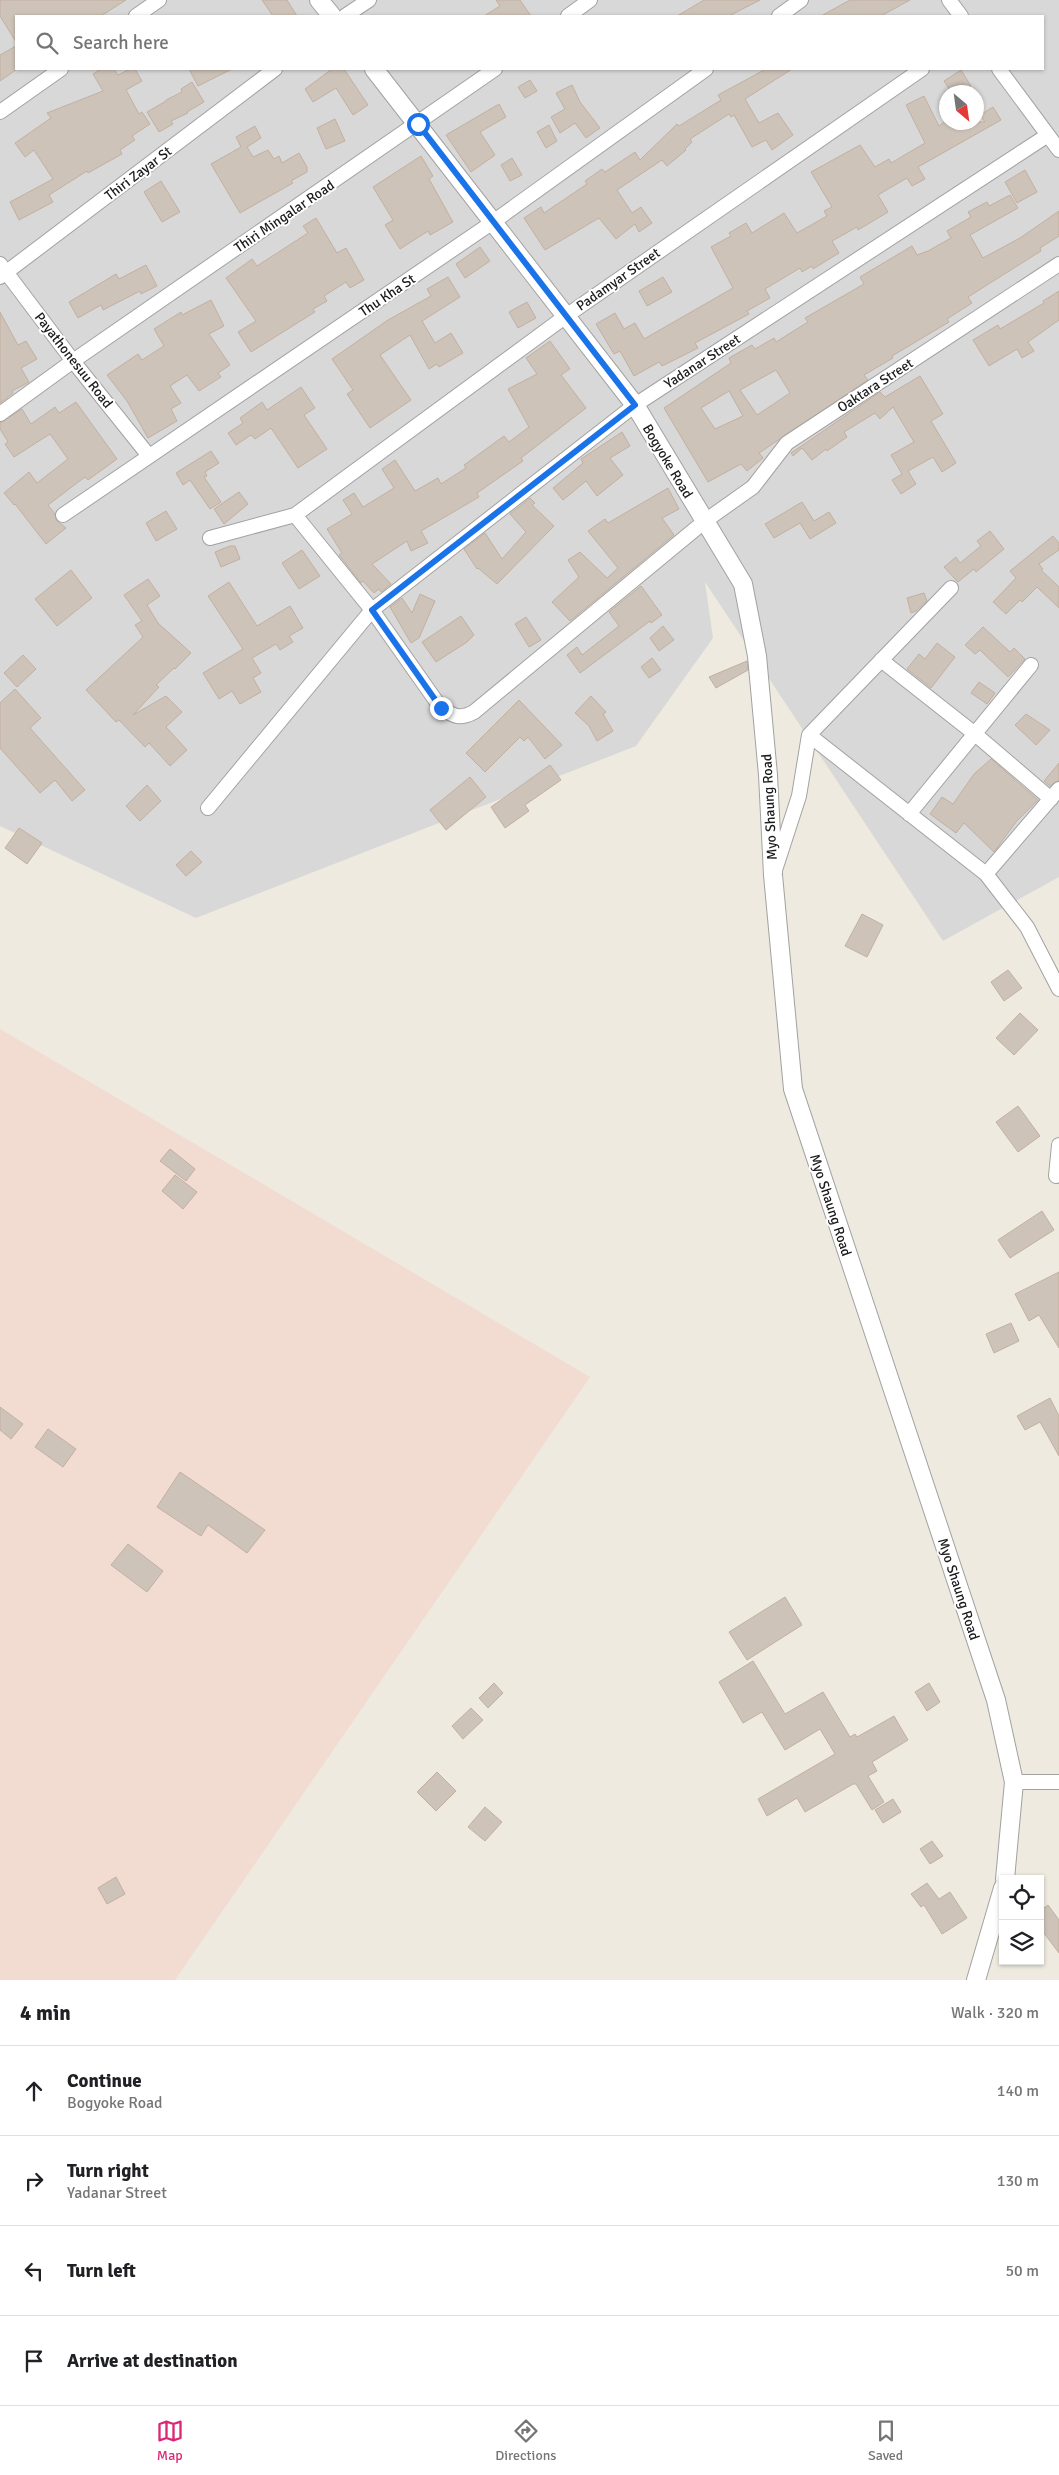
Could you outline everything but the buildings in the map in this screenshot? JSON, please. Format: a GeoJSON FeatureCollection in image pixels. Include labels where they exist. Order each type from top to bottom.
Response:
{"type":"FeatureCollection","features":[{"type":"Feature","properties":{"kind":"street"},"geometry":{"type":"LineString","coordinates":[[137,15],[159,0]]}},
{"type":"Feature","properties":{"kind":"street"},"geometry":{"type":"LineString","coordinates":[[319,0],[331,15]]}},
{"type":"Feature","properties":{"kind":"street"},"geometry":{"type":"LineString","coordinates":[[346,15],[369,0]]}},
{"type":"Feature","properties":{"kind":"street"},"geometry":{"type":"LineString","coordinates":[[569,15],[590,0]]}},
{"type":"Feature","properties":{"kind":"street"},"geometry":{"type":"LineString","coordinates":[[780,15],[801,0]]}},
{"type":"Feature","properties":{"kind":"street"},"geometry":{"type":"LineString","coordinates":[[949,0],[960,15]]}},
{"type":"Feature","properties":{"kind":"street"},"geometry":{"type":"LineString","coordinates":[[0,112],[60,70]]}},
{"type":"Feature","properties":{"kind":"street","name":"Thiri Zayar St"},"geometry":{"type":"LineString","coordinates":[[2,271],[274,70]]}},
{"type":"Feature","properties":{"kind":"street","name":"Bogyoke Road"},"geometry":{"type":"LineString","coordinates":[[375,70],[635,405],[705,521]]}},
{"type":"Feature","properties":{"kind":"street","name":"Thiri Mingalar Road"},"geometry":{"type":"LineString","coordinates":[[0,414],[73,361],[418,124],[493,70]]}},
{"type":"Feature","properties":{"kind":"street","name":"Thu Kha St"},"geometry":{"type":"LineString","coordinates":[[63,515],[494,222],[705,70]]}},
{"type":"Feature","properties":{"kind":"street","name":"Padamyar Street"},"geometry":{"type":"LineString","coordinates":[[295,515],[566,316],[921,70]]}},
{"type":"Feature","properties":{"kind":"street"},"geometry":{"type":"LineString","coordinates":[[1000,70],[1059,150]]}},
{"type":"Feature","properties":{"kind":"street","name":"Yadanar Street"},"geometry":{"type":"LineString","coordinates":[[208,808],[372,610],[635,405],[1048,136]]}},
{"type":"Feature","properties":{"kind":"street","name":"Oaktara Street"},"geometry":{"type":"LineString","coordinates":[[372,610],[441,708],[457,717],[464,717],[474,712],[705,521],[753,487],[787,443],[1059,264]]}},
{"type":"Feature","properties":{"kind":"street","name":"Payathonesuu Road"},"geometry":{"type":"LineString","coordinates":[[2,271],[149,456]]}},
{"type":"Feature","properties":{"kind":"street"},"geometry":{"type":"LineString","coordinates":[[210,538],[295,515],[372,610]]}},
{"type":"Feature","properties":{"kind":"street","name":"Myo Shaung Road"},"geometry":{"type":"LineString","coordinates":[[705,521],[743,584],[757,656],[768,775],[773,875],[793,1089],[996,1700],[1014,1782],[1005,1875]]}},
{"type":"Feature","properties":{"kind":"street"},"geometry":{"type":"LineString","coordinates":[[773,875],[800,796],[809,735],[951,588]]}},
{"type":"Feature","properties":{"kind":"street"},"geometry":{"type":"LineString","coordinates":[[881,660],[1055,794],[986,874]]}},
{"type":"Feature","properties":{"kind":"street"},"geometry":{"type":"LineString","coordinates":[[908,814],[1031,665]]}},
{"type":"Feature","properties":{"kind":"street"},"geometry":{"type":"LineString","coordinates":[[809,735],[986,874],[1027,927],[1059,989]]}},
{"type":"Feature","properties":{"kind":"street"},"geometry":{"type":"LineString","coordinates":[[1056,1176],[1059,1145]]}},
{"type":"Feature","properties":{"kind":"street"},"geometry":{"type":"LineString","coordinates":[[1014,1782],[1059,1782]]}},
{"type":"Feature","properties":{"kind":"street"},"geometry":{"type":"LineString","coordinates":[[976,1980],[999,1902]]}},
{"type":"Feature","properties":{"kind":"shaded area"},"geometry":{"type":"Polygon","coordinates":[[[0,0],[1059,0],[1059,877],[943,941],[705,582],[713,638],[636,746],[196,918],[0,826],[0,0]]]}},
{"type":"Feature","properties":{"kind":"shaded area"},"geometry":{"type":"Polygon","coordinates":[[[0,1029],[590,1377],[175,1980],[0,1980],[0,1029]]]}},
{"type":"Feature","properties":{"kind":"route"},"geometry":{"type":"LineString","coordinates":[[418,124],[635,405],[372,610],[441,708]]}}]}
